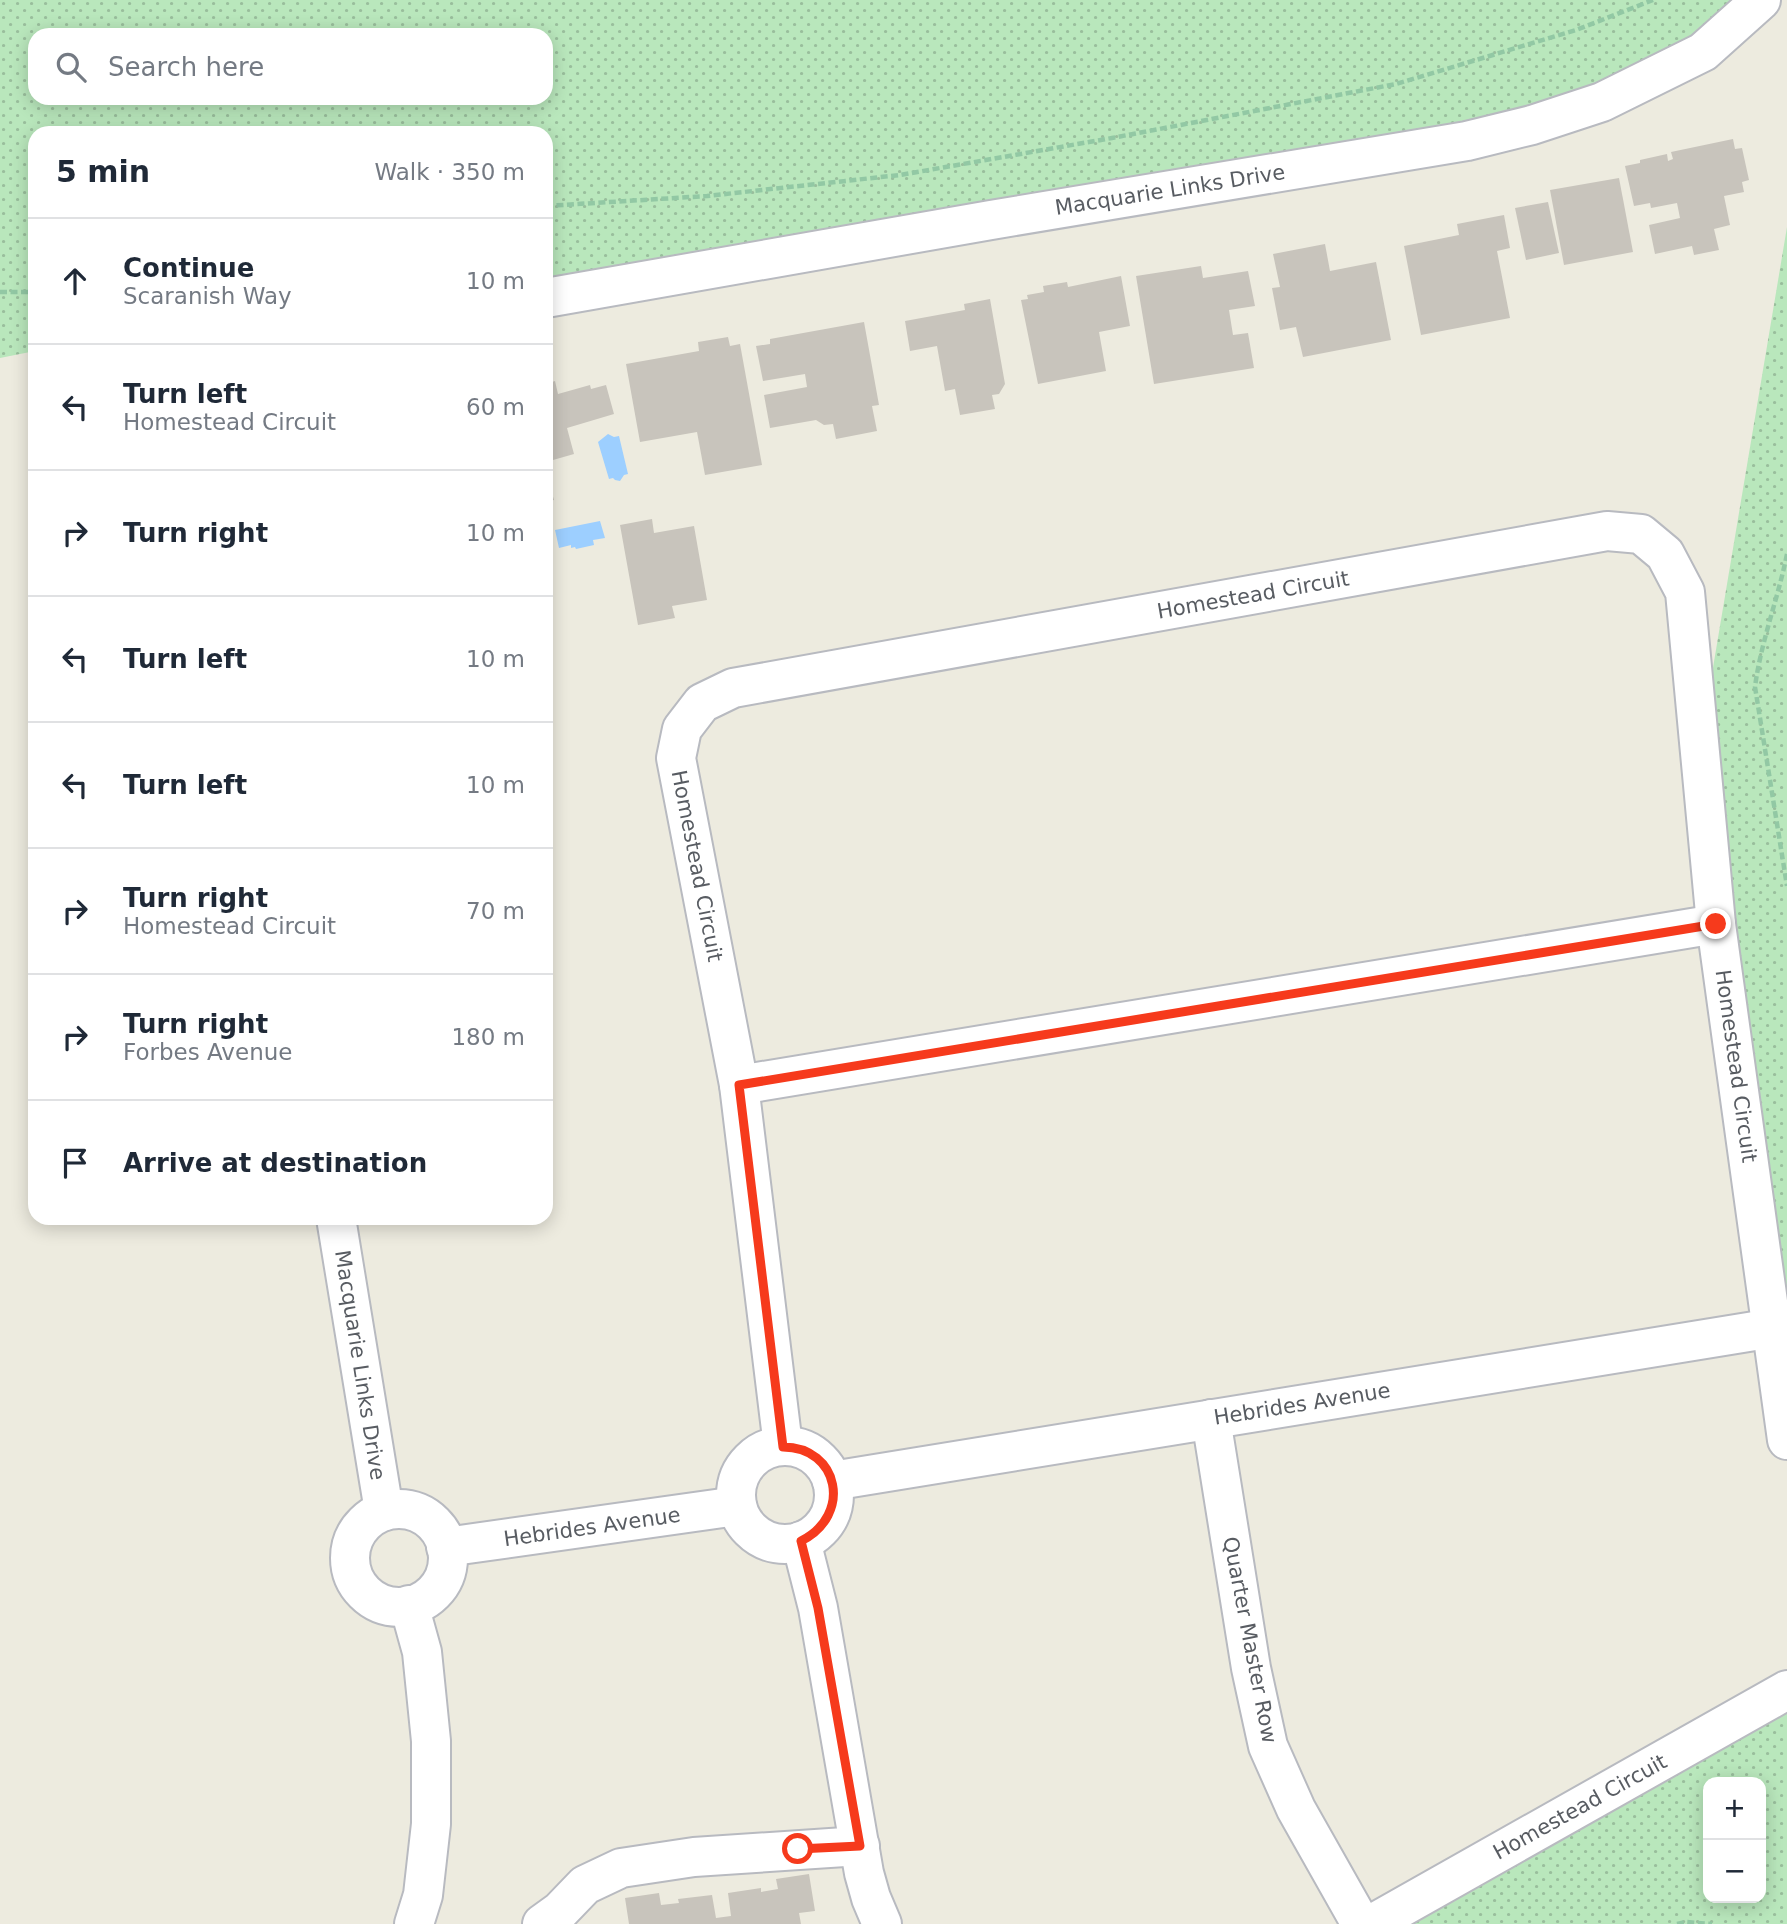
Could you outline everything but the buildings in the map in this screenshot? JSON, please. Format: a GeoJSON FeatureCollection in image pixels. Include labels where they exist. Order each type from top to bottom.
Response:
{"type":"FeatureCollection","features":[{"type":"Feature","properties":{"kind":"street","name":"Macquarie Links Drive"},"geometry":{"type":"LineString","coordinates":[[553,298],[991,220],[1467,141],[1532,125],[1602,102],[1703,52],[1761,0]]}},
{"type":"Feature","properties":{"kind":"street","name":"Homestead Circuit"},"geometry":{"type":"LineString","coordinates":[[783,1447],[739,1085],[676,758],[682,729],[702,702],[733,688],[1607,531],[1641,534],[1665,554],[1685,592],[1716,924],[1787,1440]]}},
{"type":"Feature","properties":{"kind":"street"},"geometry":{"type":"LineString","coordinates":[[739,1085],[1716,924]]}},
{"type":"Feature","properties":{"kind":"street","name":"Macquarie Links Drive"},"geometry":{"type":"LineString","coordinates":[[337,1225],[384,1511]]}},
{"type":"Feature","properties":{"kind":"street","name":"Hebrides Avenue"},"geometry":{"type":"LineString","coordinates":[[832,1481],[1773,1328]]}},
{"type":"Feature","properties":{"kind":"street","name":"Quarter Master Row"},"geometry":{"type":"LineString","coordinates":[[1211,1419],[1251,1668],[1268,1746],[1296,1809],[1361,1924]]}},
{"type":"Feature","properties":{"kind":"street"},"geometry":{"type":"LineString","coordinates":[[783,1447],[799,1449],[813,1455],[825,1467],[832,1481],[833,1506],[829,1517],[812,1536],[783,1544],[766,1540],[750,1530],[737,1506],[737,1485],[746,1466],[762,1452],[783,1447]]}},
{"type":"Feature","properties":{"kind":"street","name":"Hebrides Avenue"},"geometry":{"type":"LineString","coordinates":[[446,1547],[737,1506]]}},
{"type":"Feature","properties":{"kind":"street"},"geometry":{"type":"LineString","coordinates":[[384,1511],[413,1511],[431,1520],[441,1532],[446,1547],[448,1560],[440,1585],[428,1597],[403,1607],[377,1602],[366,1594],[356,1582],[351,1569],[351,1549],[359,1529],[384,1511]]}},
{"type":"Feature","properties":{"kind":"street"},"geometry":{"type":"LineString","coordinates":[[801,1541],[818,1608],[864,1873],[882,1924]]}},
{"type":"Feature","properties":{"kind":"street"},"geometry":{"type":"LineString","coordinates":[[409,1605],[422,1652],[432,1741],[431,1824],[423,1895],[414,1924]]}},
{"type":"Feature","properties":{"kind":"street","name":"Homestead Circuit"},"geometry":{"type":"LineString","coordinates":[[1372,1924],[1787,1690]]}},
{"type":"Feature","properties":{"kind":"street"},"geometry":{"type":"LineString","coordinates":[[530,1923],[560,1911],[585,1885],[621,1868],[694,1857],[860,1846]]}},
{"type":"Feature","properties":{"kind":"path"},"geometry":{"type":"LineString","coordinates":[[553,206],[707,197],[901,174],[1112,138],[1396,84],[1576,30],[1653,0]]}},
{"type":"Feature","properties":{"kind":"path"},"geometry":{"type":"LineString","coordinates":[[0,292],[28,292]]}},
{"type":"Feature","properties":{"kind":"path"},"geometry":{"type":"LineString","coordinates":[[1787,554],[1781,585],[1758,661],[1755,687],[1787,886]]}},
{"type":"Feature","properties":{"kind":"path"},"geometry":{"type":"LineString","coordinates":[[1677,1924],[1712,1924]]}},
{"type":"Feature","properties":{"kind":"green space"},"geometry":{"type":"Polygon","coordinates":[[[0,0],[1766,0],[1602,102],[553,297],[553,126],[28,126],[28,352],[0,358],[0,0]]]}},
{"type":"Feature","properties":{"kind":"green space"},"geometry":{"type":"Polygon","coordinates":[[[1787,227],[1787,1439],[1700,745],[1787,227]]]}},
{"type":"Feature","properties":{"kind":"green space"},"geometry":{"type":"Polygon","coordinates":[[[1787,1690],[1787,1924],[1372,1924],[1787,1690]]]}},
{"type":"Feature","properties":{"kind":"water"},"geometry":{"type":"Polygon","coordinates":[[[608,434],[619,436],[628,474],[620,481],[609,479],[598,442],[608,434]]]}},
{"type":"Feature","properties":{"kind":"water"},"geometry":{"type":"Polygon","coordinates":[[[600,521],[605,538],[593,540],[594,545],[576,549],[571,548],[571,545],[559,548],[555,530],[600,521]]]}},
{"type":"Feature","properties":{"kind":"route"},"geometry":{"type":"LineString","coordinates":[[798,1849],[860,1846],[818,1608],[801,1541],[812,1536],[829,1517],[834,1494],[832,1481],[825,1467],[813,1455],[783,1447],[739,1085],[1716,924]]}}]}
